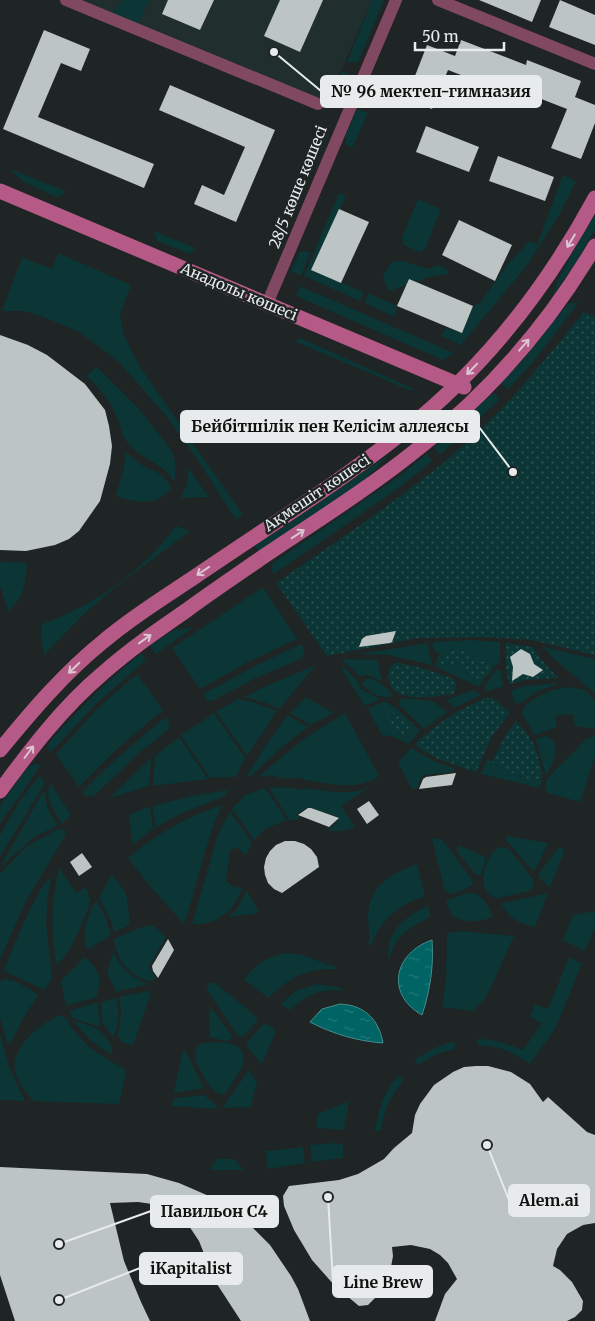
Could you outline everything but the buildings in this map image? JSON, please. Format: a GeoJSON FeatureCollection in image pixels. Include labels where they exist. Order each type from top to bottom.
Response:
{"type":"FeatureCollection","features":[{"type":"Feature","properties":{"kind":"street"},"geometry":{"type":"LineString","coordinates":[[66,0],[318,104]]}},
{"type":"Feature","properties":{"kind":"street","name":"28/5 көше көшесі"},"geometry":{"type":"LineString","coordinates":[[267,304],[396,0]]}},
{"type":"Feature","properties":{"kind":"street"},"geometry":{"type":"LineString","coordinates":[[438,0],[595,64]]}},
{"type":"Feature","properties":{"kind":"street","name":"Анадолы көшесі"},"geometry":{"type":"LineString","coordinates":[[0,191],[479,393]]}},
{"type":"Feature","properties":{"kind":"street","name":"Ақмешіт көшесі"},"geometry":{"type":"LineString","coordinates":[[0,750],[37,705],[106,638],[369,458],[404,432],[458,384],[498,341],[539,290],[573,238],[595,198]]}},
{"type":"Feature","properties":{"kind":"street","name":"Ақмешіт көшесі"},"geometry":{"type":"LineString","coordinates":[[0,791],[52,723],[79,695],[123,656],[258,560],[381,478],[437,433],[510,361],[570,286],[595,246]]}},
{"type":"Feature","properties":{"kind":"shaded area"},"geometry":{"type":"Polygon","coordinates":[[[72,0],[372,0],[326,105],[72,0]]]}},
{"type":"Feature","properties":{"kind":"shaded area"},"geometry":{"type":"Polygon","coordinates":[[[125,0],[149,0],[138,24],[111,13],[125,0]]]}},
{"type":"Feature","properties":{"kind":"shaded area"},"geometry":{"type":"Polygon","coordinates":[[[372,0],[384,0],[359,60],[355,63],[347,62],[372,0]]]}},
{"type":"Feature","properties":{"kind":"shaded area"},"geometry":{"type":"Polygon","coordinates":[[[343,70],[351,76],[350,87],[338,104],[329,104],[343,70]]]}},
{"type":"Feature","properties":{"kind":"shaded area"},"geometry":{"type":"Polygon","coordinates":[[[357,109],[368,113],[352,148],[346,145],[345,137],[357,109]]]}},
{"type":"Feature","properties":{"kind":"shaded area"},"geometry":{"type":"Polygon","coordinates":[[[321,122],[328,134],[322,149],[317,151],[311,149],[321,122]]]}},
{"type":"Feature","properties":{"kind":"shaded area"},"geometry":{"type":"Polygon","coordinates":[[[8,168],[66,191],[58,198],[24,182],[8,168]]]}},
{"type":"Feature","properties":{"kind":"shaded area"},"geometry":{"type":"Polygon","coordinates":[[[563,175],[576,181],[559,215],[528,264],[461,345],[440,336],[446,328],[462,332],[473,306],[480,303],[506,266],[529,241],[537,245],[563,175]]]}},
{"type":"Feature","properties":{"kind":"shaded area"},"geometry":{"type":"Polygon","coordinates":[[[339,193],[346,196],[312,270],[364,292],[360,301],[304,276],[339,193]]]}},
{"type":"Feature","properties":{"kind":"shaded area"},"geometry":{"type":"Polygon","coordinates":[[[418,199],[441,209],[425,249],[420,252],[403,245],[402,237],[418,199]]]}},
{"type":"Feature","properties":{"kind":"shaded area"},"geometry":{"type":"Polygon","coordinates":[[[595,215],[595,229],[578,259],[550,299],[564,268],[595,215]]]}},
{"type":"Feature","properties":{"kind":"shaded area"},"geometry":{"type":"Polygon","coordinates":[[[154,231],[196,248],[190,254],[157,241],[154,231]]]}},
{"type":"Feature","properties":{"kind":"shaded area"},"geometry":{"type":"Polygon","coordinates":[[[300,251],[310,252],[301,276],[291,271],[300,251]]]}},
{"type":"Feature","properties":{"kind":"shaded area"},"geometry":{"type":"Polygon","coordinates":[[[58,253],[131,285],[120,315],[124,336],[139,365],[243,515],[236,520],[168,418],[119,362],[79,332],[41,316],[23,311],[2,311],[22,257],[52,269],[58,253]]]}},
{"type":"Feature","properties":{"kind":"shaded area"},"geometry":{"type":"Polygon","coordinates":[[[402,261],[429,269],[438,265],[448,270],[448,274],[425,278],[388,291],[383,276],[392,262],[402,261]]]}},
{"type":"Feature","properties":{"kind":"shaded area"},"geometry":{"type":"Polygon","coordinates":[[[300,286],[454,353],[443,360],[296,296],[300,286]]]}},
{"type":"Feature","properties":{"kind":"shaded area"},"geometry":{"type":"Polygon","coordinates":[[[368,293],[397,306],[395,317],[365,303],[368,293]]]}},
{"type":"Feature","properties":{"kind":"shaded area"},"geometry":{"type":"Polygon","coordinates":[[[579,302],[534,361],[508,390],[501,383],[523,360],[566,306],[570,303],[579,302]]]}},
{"type":"Feature","properties":{"kind":"shaded area"},"geometry":{"type":"Polygon","coordinates":[[[584,312],[595,317],[595,655],[532,640],[487,637],[418,638],[327,656],[276,583],[396,499],[464,445],[512,398],[584,312]]]}},
{"type":"Feature","properties":{"kind":"shaded area"},"geometry":{"type":"Polygon","coordinates":[[[300,338],[414,389],[411,391],[294,341],[300,338]]]}},
{"type":"Feature","properties":{"kind":"shaded area"},"geometry":{"type":"Polygon","coordinates":[[[96,366],[139,409],[170,448],[175,465],[174,482],[170,475],[138,453],[125,439],[111,406],[87,376],[96,366]]]}},
{"type":"Feature","properties":{"kind":"shaded area"},"geometry":{"type":"Polygon","coordinates":[[[495,394],[500,399],[440,455],[434,448],[490,395],[495,394]]]}},
{"type":"Feature","properties":{"kind":"shaded area"},"geometry":{"type":"Polygon","coordinates":[[[125,451],[138,463],[158,473],[165,479],[171,488],[166,494],[153,501],[145,502],[116,496],[124,467],[125,451]]]}},
{"type":"Feature","properties":{"kind":"shaded area"},"geometry":{"type":"Polygon","coordinates":[[[390,454],[358,486],[259,552],[255,546],[390,454]]]}},
{"type":"Feature","properties":{"kind":"shaded area"},"geometry":{"type":"Polygon","coordinates":[[[427,454],[432,461],[396,490],[274,574],[271,569],[273,563],[398,477],[427,454]]]}},
{"type":"Feature","properties":{"kind":"shaded area"},"geometry":{"type":"Polygon","coordinates":[[[188,468],[209,497],[181,498],[187,484],[188,468]]]}},
{"type":"Feature","properties":{"kind":"shaded area"},"geometry":{"type":"Polygon","coordinates":[[[176,526],[190,531],[117,586],[84,614],[44,655],[41,641],[42,624],[81,607],[117,585],[149,558],[176,526]]]}},
{"type":"Feature","properties":{"kind":"shaded area"},"geometry":{"type":"Polygon","coordinates":[[[0,562],[27,563],[26,577],[21,596],[8,611],[0,586],[0,562]]]}},
{"type":"Feature","properties":{"kind":"shaded area"},"geometry":{"type":"Polygon","coordinates":[[[263,587],[297,639],[248,662],[200,689],[172,648],[263,587]]]}},
{"type":"Feature","properties":{"kind":"shaded area"},"geometry":{"type":"Polygon","coordinates":[[[194,627],[156,654],[150,646],[174,630],[194,627]]]}},
{"type":"Feature","properties":{"kind":"shaded area"},"geometry":{"type":"Polygon","coordinates":[[[470,640],[500,642],[500,662],[493,667],[491,664],[474,658],[467,651],[438,654],[432,647],[434,642],[470,640]]]}},
{"type":"Feature","properties":{"kind":"shaded area"},"geometry":{"type":"Polygon","coordinates":[[[428,643],[431,665],[388,655],[358,654],[428,643]]]}},
{"type":"Feature","properties":{"kind":"shaded area"},"geometry":{"type":"Polygon","coordinates":[[[506,643],[533,647],[539,657],[558,678],[525,680],[509,684],[506,668],[506,643]]]}},
{"type":"Feature","properties":{"kind":"shaded area"},"geometry":{"type":"Polygon","coordinates":[[[301,644],[305,651],[301,659],[258,677],[212,701],[207,700],[203,694],[265,661],[301,644]]]}},
{"type":"Feature","properties":{"kind":"shaded area"},"geometry":{"type":"Polygon","coordinates":[[[543,647],[595,659],[595,693],[556,661],[543,647]]]}},
{"type":"Feature","properties":{"kind":"shaded area"},"geometry":{"type":"Polygon","coordinates":[[[460,648],[467,651],[474,658],[487,659],[493,667],[490,674],[474,678],[456,663],[444,666],[436,663],[439,655],[460,648]]]}},
{"type":"Feature","properties":{"kind":"shaded area"},"geometry":{"type":"Polygon","coordinates":[[[141,653],[146,660],[98,702],[50,753],[49,743],[93,696],[141,653]]]}},
{"type":"Feature","properties":{"kind":"shaded area"},"geometry":{"type":"Polygon","coordinates":[[[342,660],[377,660],[382,681],[367,675],[360,676],[342,660]]]}},
{"type":"Feature","properties":{"kind":"shaded area"},"geometry":{"type":"Polygon","coordinates":[[[395,662],[422,668],[454,679],[456,685],[453,694],[416,697],[398,693],[392,688],[388,677],[389,670],[395,662]]]}},
{"type":"Feature","properties":{"kind":"shaded area"},"geometry":{"type":"Polygon","coordinates":[[[436,663],[443,665],[457,664],[471,676],[485,677],[479,687],[436,667],[436,663]]]}},
{"type":"Feature","properties":{"kind":"shaded area"},"geometry":{"type":"Polygon","coordinates":[[[316,665],[279,709],[244,697],[273,683],[316,665]]]}},
{"type":"Feature","properties":{"kind":"shaded area"},"geometry":{"type":"Polygon","coordinates":[[[343,667],[355,678],[361,689],[380,699],[365,706],[341,668],[343,667]]]}},
{"type":"Feature","properties":{"kind":"shaded area"},"geometry":{"type":"Polygon","coordinates":[[[501,670],[503,686],[490,691],[485,690],[484,686],[495,671],[501,670]]]}},
{"type":"Feature","properties":{"kind":"shaded area"},"geometry":{"type":"Polygon","coordinates":[[[137,674],[163,710],[118,748],[79,787],[56,754],[98,708],[137,674]]]}},
{"type":"Feature","properties":{"kind":"shaded area"},"geometry":{"type":"Polygon","coordinates":[[[369,678],[380,683],[392,693],[391,697],[379,696],[367,689],[362,683],[369,678]]]}},
{"type":"Feature","properties":{"kind":"shaded area"},"geometry":{"type":"Polygon","coordinates":[[[557,683],[536,692],[519,704],[515,703],[511,691],[525,686],[557,683]]]}},
{"type":"Feature","properties":{"kind":"shaded area"},"geometry":{"type":"Polygon","coordinates":[[[571,687],[584,690],[595,700],[595,729],[575,726],[573,714],[555,716],[557,727],[534,735],[522,713],[524,707],[546,693],[571,687]]]}},
{"type":"Feature","properties":{"kind":"shaded area"},"geometry":{"type":"Polygon","coordinates":[[[474,690],[481,695],[454,708],[447,701],[451,698],[474,690]]]}},
{"type":"Feature","properties":{"kind":"shaded area"},"geometry":{"type":"Polygon","coordinates":[[[306,697],[333,713],[311,725],[290,713],[306,697]]]}},
{"type":"Feature","properties":{"kind":"shaded area"},"geometry":{"type":"Polygon","coordinates":[[[404,698],[432,701],[448,712],[424,729],[399,705],[400,700],[404,698]]]}},
{"type":"Feature","properties":{"kind":"shaded area"},"geometry":{"type":"Polygon","coordinates":[[[486,698],[492,698],[510,712],[491,738],[476,772],[435,757],[415,744],[448,718],[486,698]]]}},
{"type":"Feature","properties":{"kind":"shaded area"},"geometry":{"type":"Polygon","coordinates":[[[238,699],[253,702],[277,711],[247,756],[216,712],[238,699]]]}},
{"type":"Feature","properties":{"kind":"shaded area"},"geometry":{"type":"Polygon","coordinates":[[[384,701],[397,709],[385,721],[404,738],[415,726],[420,731],[408,744],[392,736],[382,735],[368,709],[384,701]]]}},
{"type":"Feature","properties":{"kind":"shaded area"},"geometry":{"type":"Polygon","coordinates":[[[397,709],[415,726],[403,738],[385,721],[397,709]]]}},
{"type":"Feature","properties":{"kind":"shaded area"},"geometry":{"type":"Polygon","coordinates":[[[214,713],[245,758],[236,777],[210,778],[181,735],[214,713]]]}},
{"type":"Feature","properties":{"kind":"shaded area"},"geometry":{"type":"Polygon","coordinates":[[[345,713],[379,776],[361,784],[342,785],[304,780],[300,777],[289,779],[271,775],[266,777],[259,776],[301,741],[345,713]]]}},
{"type":"Feature","properties":{"kind":"shaded area"},"geometry":{"type":"Polygon","coordinates":[[[288,715],[308,727],[281,748],[251,776],[247,776],[266,745],[288,715]]]}},
{"type":"Feature","properties":{"kind":"shaded area"},"geometry":{"type":"Polygon","coordinates":[[[166,717],[170,724],[168,730],[140,752],[95,795],[86,797],[82,792],[92,782],[122,753],[166,717]]]}},
{"type":"Feature","properties":{"kind":"shaded area"},"geometry":{"type":"Polygon","coordinates":[[[516,721],[528,734],[537,752],[542,782],[516,775],[492,762],[506,734],[516,721]]]}},
{"type":"Feature","properties":{"kind":"shaded area"},"geometry":{"type":"Polygon","coordinates":[[[544,736],[554,742],[555,747],[554,760],[546,776],[536,740],[544,736]]]}},
{"type":"Feature","properties":{"kind":"shaded area"},"geometry":{"type":"Polygon","coordinates":[[[595,736],[595,756],[580,802],[547,793],[545,785],[547,779],[586,739],[595,736]]]}},
{"type":"Feature","properties":{"kind":"shaded area"},"geometry":{"type":"Polygon","coordinates":[[[179,737],[208,779],[153,786],[155,756],[179,737]]]}},
{"type":"Feature","properties":{"kind":"shaded area"},"geometry":{"type":"Polygon","coordinates":[[[411,748],[438,763],[454,768],[453,772],[424,775],[417,789],[412,789],[398,763],[411,748]]]}},
{"type":"Feature","properties":{"kind":"shaded area"},"geometry":{"type":"Polygon","coordinates":[[[151,758],[149,786],[109,798],[151,758]]]}},
{"type":"Feature","properties":{"kind":"shaded area"},"geometry":{"type":"Polygon","coordinates":[[[487,758],[513,773],[542,782],[539,788],[481,774],[487,758]]]}},
{"type":"Feature","properties":{"kind":"shaded area"},"geometry":{"type":"Polygon","coordinates":[[[41,765],[0,824],[0,806],[24,772],[30,766],[41,765]]]}},
{"type":"Feature","properties":{"kind":"shaded area"},"geometry":{"type":"Polygon","coordinates":[[[40,775],[45,783],[0,857],[0,835],[21,799],[40,775]]]}},
{"type":"Feature","properties":{"kind":"shaded area"},"geometry":{"type":"Polygon","coordinates":[[[50,783],[71,815],[62,824],[49,800],[48,789],[50,783]]]}},
{"type":"Feature","properties":{"kind":"shaded area"},"geometry":{"type":"Polygon","coordinates":[[[279,787],[299,790],[303,788],[354,792],[370,787],[341,806],[355,827],[343,831],[328,831],[338,821],[338,817],[308,807],[296,815],[300,817],[298,820],[289,819],[269,788],[279,787]]]}},
{"type":"Feature","properties":{"kind":"shaded area"},"geometry":{"type":"Polygon","coordinates":[[[265,788],[287,820],[265,829],[254,840],[232,809],[245,795],[265,788]]]}},
{"type":"Feature","properties":{"kind":"shaded area"},"geometry":{"type":"Polygon","coordinates":[[[44,790],[48,810],[58,825],[33,838],[0,867],[44,790]]]}},
{"type":"Feature","properties":{"kind":"shaded area"},"geometry":{"type":"Polygon","coordinates":[[[228,790],[225,796],[182,813],[155,828],[153,806],[191,796],[228,790]]]}},
{"type":"Feature","properties":{"kind":"shaded area"},"geometry":{"type":"Polygon","coordinates":[[[222,805],[210,834],[184,924],[128,858],[149,841],[172,827],[222,805]]]}},
{"type":"Feature","properties":{"kind":"shaded area"},"geometry":{"type":"Polygon","coordinates":[[[150,806],[153,829],[132,845],[129,815],[150,806]]]}},
{"type":"Feature","properties":{"kind":"shaded area"},"geometry":{"type":"Polygon","coordinates":[[[230,811],[252,843],[246,855],[236,847],[230,851],[226,881],[235,888],[242,888],[230,910],[209,923],[192,924],[218,834],[230,811]]]}},
{"type":"Feature","properties":{"kind":"shaded area"},"geometry":{"type":"Polygon","coordinates":[[[58,829],[65,830],[65,836],[26,901],[0,959],[0,874],[26,847],[58,829]]]}},
{"type":"Feature","properties":{"kind":"shaded area"},"geometry":{"type":"Polygon","coordinates":[[[507,836],[548,843],[536,869],[533,871],[506,840],[507,836]]]}},
{"type":"Feature","properties":{"kind":"shaded area"},"geometry":{"type":"Polygon","coordinates":[[[439,838],[473,881],[472,886],[453,894],[445,891],[432,839],[439,838]]]}},
{"type":"Feature","properties":{"kind":"shaded area"},"geometry":{"type":"Polygon","coordinates":[[[457,846],[486,857],[481,875],[476,875],[457,852],[457,846]]]}},
{"type":"Feature","properties":{"kind":"shaded area"},"geometry":{"type":"Polygon","coordinates":[[[499,847],[507,848],[511,851],[533,879],[534,885],[530,891],[497,898],[490,895],[485,889],[483,882],[486,865],[494,851],[499,847]]]}},
{"type":"Feature","properties":{"kind":"shaded area"},"geometry":{"type":"Polygon","coordinates":[[[559,847],[565,850],[550,887],[539,878],[539,873],[559,847]]]}},
{"type":"Feature","properties":{"kind":"shaded area"},"geometry":{"type":"Polygon","coordinates":[[[417,864],[425,896],[406,904],[392,914],[380,928],[371,946],[368,944],[368,917],[372,897],[383,882],[398,872],[417,864]]]}},
{"type":"Feature","properties":{"kind":"shaded area"},"geometry":{"type":"Polygon","coordinates":[[[59,868],[76,893],[86,887],[90,900],[76,938],[57,966],[52,917],[54,892],[59,868]]]}},
{"type":"Feature","properties":{"kind":"shaded area"},"geometry":{"type":"Polygon","coordinates":[[[112,874],[126,893],[130,920],[128,926],[114,932],[111,921],[99,898],[112,874]]]}},
{"type":"Feature","properties":{"kind":"shaded area"},"geometry":{"type":"Polygon","coordinates":[[[51,877],[46,924],[52,978],[46,988],[42,989],[4,971],[32,906],[45,883],[51,877]]]}},
{"type":"Feature","properties":{"kind":"shaded area"},"geometry":{"type":"Polygon","coordinates":[[[247,890],[258,912],[228,917],[237,909],[247,890]]]}},
{"type":"Feature","properties":{"kind":"shaded area"},"geometry":{"type":"Polygon","coordinates":[[[466,893],[475,894],[482,898],[492,913],[492,917],[472,921],[461,920],[453,916],[446,901],[466,893]]]}},
{"type":"Feature","properties":{"kind":"shaded area"},"geometry":{"type":"Polygon","coordinates":[[[548,893],[535,927],[516,920],[508,914],[502,905],[503,903],[548,893]]]}},
{"type":"Feature","properties":{"kind":"shaded area"},"geometry":{"type":"Polygon","coordinates":[[[97,902],[106,918],[111,935],[87,950],[86,926],[94,903],[97,902]]]}},
{"type":"Feature","properties":{"kind":"shaded area"},"geometry":{"type":"Polygon","coordinates":[[[428,906],[430,917],[409,929],[398,939],[389,961],[388,951],[393,934],[404,920],[428,906]]]}},
{"type":"Feature","properties":{"kind":"shaded area"},"geometry":{"type":"Polygon","coordinates":[[[595,911],[595,927],[585,951],[563,940],[573,915],[595,911]]]}},
{"type":"Feature","properties":{"kind":"shaded area"},"geometry":{"type":"Polygon","coordinates":[[[149,925],[154,926],[166,937],[149,966],[155,977],[152,982],[137,976],[126,967],[118,954],[114,939],[149,925]]]}},
{"type":"Feature","properties":{"kind":"shaded area"},"geometry":{"type":"Polygon","coordinates":[[[461,931],[514,936],[487,996],[473,1011],[442,1007],[446,978],[447,933],[461,931]]]}},
{"type":"Feature","properties":{"kind":"shaded area"},"geometry":{"type":"Polygon","coordinates":[[[113,952],[128,972],[137,979],[149,984],[116,992],[107,973],[113,952]]]}},
{"type":"Feature","properties":{"kind":"shaded area"},"geometry":{"type":"Polygon","coordinates":[[[288,953],[307,957],[337,967],[337,969],[317,970],[300,975],[284,984],[269,998],[244,980],[263,961],[288,953]]]}},
{"type":"Feature","properties":{"kind":"shaded area"},"geometry":{"type":"Polygon","coordinates":[[[85,957],[95,967],[99,975],[97,997],[66,1006],[61,981],[85,957]]]}},
{"type":"Feature","properties":{"kind":"shaded area"},"geometry":{"type":"Polygon","coordinates":[[[569,957],[582,964],[556,1027],[530,1064],[505,1050],[477,1045],[477,1039],[483,1039],[500,1042],[523,1050],[542,1023],[530,1017],[535,1004],[548,1009],[569,957]]]}},
{"type":"Feature","properties":{"kind":"shaded area"},"geometry":{"type":"Polygon","coordinates":[[[4,979],[15,981],[38,996],[25,1015],[10,1044],[7,1042],[0,1018],[0,982],[4,979]]]}},
{"type":"Feature","properties":{"kind":"shaded area"},"geometry":{"type":"Polygon","coordinates":[[[210,983],[215,983],[257,1017],[257,1021],[244,1036],[237,1035],[207,990],[210,983]]]}},
{"type":"Feature","properties":{"kind":"shaded area"},"geometry":{"type":"Polygon","coordinates":[[[317,984],[337,987],[345,991],[329,990],[315,993],[290,1010],[280,1004],[296,991],[317,984]]]}},
{"type":"Feature","properties":{"kind":"shaded area"},"geometry":{"type":"Polygon","coordinates":[[[147,991],[151,993],[133,1045],[122,1042],[118,1036],[121,1014],[119,997],[147,991]]]}},
{"type":"Feature","properties":{"kind":"shaded area"},"geometry":{"type":"Polygon","coordinates":[[[116,998],[118,1021],[115,1034],[112,1036],[102,1022],[101,1002],[116,998]]]}},
{"type":"Feature","properties":{"kind":"shaded area"},"geometry":{"type":"Polygon","coordinates":[[[98,1002],[100,1027],[72,1018],[70,1011],[98,1002]]]}},
{"type":"Feature","properties":{"kind":"shaded area"},"geometry":{"type":"Polygon","coordinates":[[[212,1008],[232,1036],[230,1040],[225,1041],[210,1037],[209,1011],[212,1008]]]}},
{"type":"Feature","properties":{"kind":"shaded area"},"geometry":{"type":"Polygon","coordinates":[[[60,1015],[65,1017],[75,1032],[90,1048],[125,1070],[126,1074],[119,1104],[34,1101],[23,1088],[15,1071],[15,1062],[22,1045],[36,1030],[60,1015]]]}},
{"type":"Feature","properties":{"kind":"shaded area"},"geometry":{"type":"Polygon","coordinates":[[[73,1021],[100,1031],[109,1041],[112,1055],[92,1042],[73,1021]]]}},
{"type":"Feature","properties":{"kind":"shaded area"},"geometry":{"type":"Polygon","coordinates":[[[263,1024],[271,1026],[276,1031],[262,1064],[246,1046],[263,1024]]]}},
{"type":"Feature","properties":{"kind":"shaded area"},"geometry":{"type":"Polygon","coordinates":[[[0,1033],[8,1064],[25,1101],[0,1100],[0,1033]]]}},
{"type":"Feature","properties":{"kind":"shaded area"},"geometry":{"type":"Polygon","coordinates":[[[454,1041],[455,1049],[437,1054],[418,1065],[414,1060],[434,1048],[454,1041]]]}},
{"type":"Feature","properties":{"kind":"shaded area"},"geometry":{"type":"Polygon","coordinates":[[[203,1043],[232,1044],[243,1052],[244,1059],[241,1068],[223,1095],[215,1092],[198,1067],[195,1053],[197,1047],[203,1043]]]}},
{"type":"Feature","properties":{"kind":"shaded area"},"geometry":{"type":"Polygon","coordinates":[[[185,1050],[204,1088],[175,1093],[183,1051],[185,1050]]]}},
{"type":"Feature","properties":{"kind":"shaded area"},"geometry":{"type":"Polygon","coordinates":[[[249,1070],[257,1082],[251,1107],[222,1108],[249,1070]]]}},
{"type":"Feature","properties":{"kind":"shaded area"},"geometry":{"type":"Polygon","coordinates":[[[399,1075],[404,1080],[388,1104],[381,1131],[375,1131],[382,1101],[399,1075]]]}},
{"type":"Feature","properties":{"kind":"shaded area"},"geometry":{"type":"Polygon","coordinates":[[[204,1095],[216,1105],[217,1109],[172,1106],[175,1098],[204,1095]]]}},
{"type":"Feature","properties":{"kind":"shaded area"},"geometry":{"type":"Polygon","coordinates":[[[349,1101],[344,1130],[316,1128],[318,1114],[349,1101]]]}},
{"type":"Feature","properties":{"kind":"shaded area"},"geometry":{"type":"Polygon","coordinates":[[[343,1144],[343,1158],[312,1162],[310,1145],[343,1144]]]}},
{"type":"Feature","properties":{"kind":"shaded area"},"geometry":{"type":"Polygon","coordinates":[[[303,1147],[305,1163],[267,1169],[266,1151],[303,1147]]]}},
{"type":"Feature","properties":{"kind":"shaded area"},"geometry":{"type":"Polygon","coordinates":[[[217,1159],[234,1159],[244,1170],[209,1170],[217,1159]]]}},
{"type":"Feature","properties":{"kind":"water"},"geometry":{"type":"Polygon","coordinates":[[[432,940],[431,978],[422,1015],[410,1006],[403,996],[399,985],[399,974],[402,964],[409,954],[419,946],[432,940]]]}},
{"type":"Feature","properties":{"kind":"water"},"geometry":{"type":"Polygon","coordinates":[[[340,1004],[357,1007],[369,1015],[378,1027],[383,1043],[345,1036],[310,1022],[322,1009],[340,1004]]]}},
{"type":"Feature","properties":{"kind":"place","name":"№ 96 мектеп-гимназия"},"geometry":{"type":"Point","coordinates":[274,52]}},
{"type":"Feature","properties":{"kind":"place","name":"Бейбітшілік пен Келісім аллеясы"},"geometry":{"type":"Point","coordinates":[513,472]}},
{"type":"Feature","properties":{"kind":"place","name":"Alem.ai"},"geometry":{"type":"Point","coordinates":[487,1145]}},
{"type":"Feature","properties":{"kind":"place","name":"Line Brew"},"geometry":{"type":"Point","coordinates":[328,1197]}},
{"type":"Feature","properties":{"kind":"place","name":"Павильон С4"},"geometry":{"type":"Point","coordinates":[59,1244]}},
{"type":"Feature","properties":{"kind":"place","name":"iKapitalist"},"geometry":{"type":"Point","coordinates":[59,1300]}}]}
